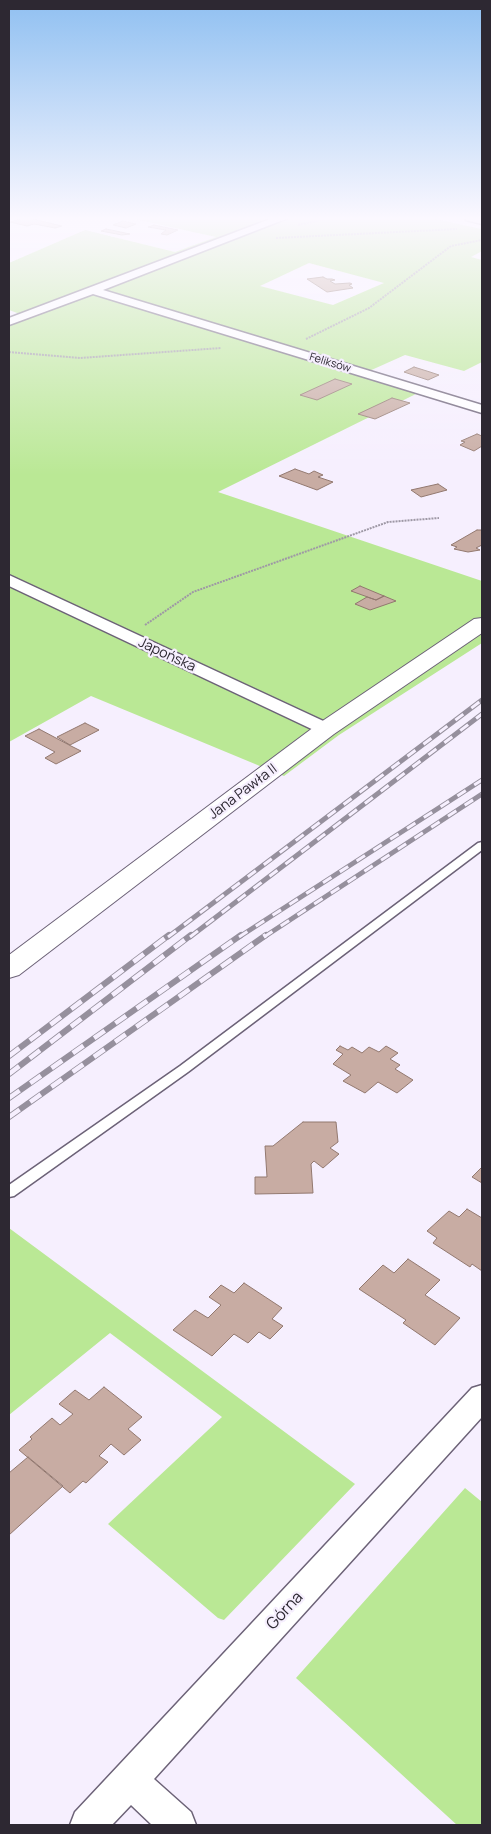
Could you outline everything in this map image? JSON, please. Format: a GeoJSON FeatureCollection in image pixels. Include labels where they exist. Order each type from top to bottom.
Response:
{"type":"FeatureCollection","features":[{"type":"Feature","properties":{"kind":"main road","name":"Jana Pawła II"},"geometry":{"type":"LineString","coordinates":[[9,969],[326,729],[482,624]]}},
{"type":"Feature","properties":{"kind":"street"},"geometry":{"type":"LineString","coordinates":[[9,322],[57,304]]}},
{"type":"Feature","properties":{"kind":"street","name":"Feliksów"},"geometry":{"type":"LineString","coordinates":[[133,304],[482,409]]}},
{"type":"Feature","properties":{"kind":"street","name":"Japońska"},"geometry":{"type":"LineString","coordinates":[[9,580],[326,729]]}},
{"type":"Feature","properties":{"kind":"street","name":"Górna"},"geometry":{"type":"LineString","coordinates":[[88,1825],[482,1397]]}},
{"type":"Feature","properties":{"kind":"street"},"geometry":{"type":"LineString","coordinates":[[130,1780],[178,1825]]}},
{"type":"Feature","properties":{"kind":"lane"},"geometry":{"type":"LineString","coordinates":[[9,1192],[184,1069],[482,845]]}},
{"type":"Feature","properties":{"kind":"path"},"geometry":{"type":"LineString","coordinates":[[128,636],[193,592],[388,522],[439,518]]}},
{"type":"Feature","properties":{"kind":"green space"},"geometry":{"type":"Polygon","coordinates":[[[9,304],[482,304],[482,362],[464,371],[405,355],[367,372],[424,390],[218,492],[482,581],[482,643],[339,735],[284,776],[91,696],[9,742],[9,319],[20,314],[9,310],[9,304]]]}},
{"type":"Feature","properties":{"kind":"green space"},"geometry":{"type":"Polygon","coordinates":[[[9,1228],[355,1484],[224,1620],[218,1618],[108,1524],[222,1417],[110,1333],[9,1415],[9,1228]]]}},
{"type":"Feature","properties":{"kind":"green space"},"geometry":{"type":"Polygon","coordinates":[[[465,1488],[482,1502],[482,1825],[457,1825],[296,1678],[465,1488]]]}},
{"type":"Feature","properties":{"kind":"building"},"geometry":{"type":"Polygon","coordinates":[[[414,367],[439,375],[428,380],[404,372],[414,367]]]}},
{"type":"Feature","properties":{"kind":"building"},"geometry":{"type":"Polygon","coordinates":[[[335,379],[352,384],[317,400],[300,395],[335,379]]]}},
{"type":"Feature","properties":{"kind":"building"},"geometry":{"type":"Polygon","coordinates":[[[392,398],[410,403],[375,419],[358,414],[392,398]]]}},
{"type":"Feature","properties":{"kind":"building"},"geometry":{"type":"Polygon","coordinates":[[[477,434],[482,436],[482,446],[474,451],[460,445],[465,442],[461,441],[477,434]]]}},
{"type":"Feature","properties":{"kind":"building"},"geometry":{"type":"Polygon","coordinates":[[[295,469],[309,474],[314,471],[323,475],[318,477],[333,482],[317,490],[279,476],[295,469]]]}},
{"type":"Feature","properties":{"kind":"building"},"geometry":{"type":"Polygon","coordinates":[[[438,484],[447,490],[421,497],[411,490],[438,484]]]}},
{"type":"Feature","properties":{"kind":"building"},"geometry":{"type":"Polygon","coordinates":[[[477,530],[482,530],[482,545],[476,548],[480,550],[468,552],[454,549],[457,547],[451,545],[477,530]]]}},
{"type":"Feature","properties":{"kind":"building"},"geometry":{"type":"Polygon","coordinates":[[[360,586],[384,596],[376,600],[351,591],[360,586]]]}},
{"type":"Feature","properties":{"kind":"building"},"geometry":{"type":"Polygon","coordinates":[[[384,596],[396,601],[370,610],[355,604],[367,597],[376,600],[384,596]]]}},
{"type":"Feature","properties":{"kind":"building"},"geometry":{"type":"Polygon","coordinates":[[[85,723],[99,730],[70,745],[57,737],[85,723]]]}},
{"type":"Feature","properties":{"kind":"building"},"geometry":{"type":"Polygon","coordinates":[[[39,729],[81,751],[56,764],[45,758],[55,752],[25,736],[39,729]]]}},
{"type":"Feature","properties":{"kind":"building"},"geometry":{"type":"Polygon","coordinates":[[[340,1046],[348,1050],[352,1047],[362,1053],[369,1047],[379,1052],[386,1046],[398,1053],[390,1059],[400,1065],[395,1069],[413,1080],[397,1093],[378,1082],[365,1093],[343,1081],[351,1075],[333,1064],[343,1054],[336,1050],[340,1046]]]}},
{"type":"Feature","properties":{"kind":"building"},"geometry":{"type":"Polygon","coordinates":[[[303,1122],[336,1122],[338,1142],[330,1148],[339,1154],[323,1168],[314,1161],[311,1164],[313,1193],[255,1194],[255,1177],[267,1177],[265,1146],[273,1146],[303,1122]]]}},
{"type":"Feature","properties":{"kind":"building"},"geometry":{"type":"Polygon","coordinates":[[[482,1167],[482,1183],[472,1177],[482,1167]]]}},
{"type":"Feature","properties":{"kind":"building"},"geometry":{"type":"Polygon","coordinates":[[[467,1209],[482,1218],[482,1271],[472,1264],[470,1267],[433,1243],[437,1238],[427,1231],[449,1211],[459,1217],[467,1209]]]}},
{"type":"Feature","properties":{"kind":"building"},"geometry":{"type":"Polygon","coordinates":[[[408,1259],[440,1280],[425,1295],[460,1318],[435,1345],[403,1323],[406,1320],[359,1289],[383,1265],[394,1273],[408,1259]]]}},
{"type":"Feature","properties":{"kind":"building"},"geometry":{"type":"Polygon","coordinates":[[[244,1283],[282,1308],[272,1319],[283,1326],[270,1339],[259,1332],[248,1343],[234,1334],[212,1356],[173,1330],[195,1310],[208,1318],[221,1305],[209,1297],[221,1285],[234,1293],[244,1283]]]}},
{"type":"Feature","properties":{"kind":"building"},"geometry":{"type":"Polygon","coordinates":[[[104,1387],[142,1417],[128,1429],[141,1440],[124,1455],[111,1444],[99,1456],[108,1462],[86,1483],[83,1481],[70,1493],[19,1450],[32,1439],[30,1437],[52,1418],[60,1425],[73,1414],[59,1404],[75,1390],[89,1400],[104,1387]]]}},
{"type":"Feature","properties":{"kind":"building"},"geometry":{"type":"Polygon","coordinates":[[[28,1457],[63,1486],[9,1535],[9,1473],[28,1457]]]}},
{"type":"Feature","properties":{"kind":"railway"},"geometry":{"type":"LineString","coordinates":[[168,937],[482,700]]}},
{"type":"Feature","properties":{"kind":"railway"},"geometry":{"type":"LineString","coordinates":[[190,937],[482,714]]}},
{"type":"Feature","properties":{"kind":"railway"},"geometry":{"type":"LineString","coordinates":[[239,937],[482,780]]}},
{"type":"Feature","properties":{"kind":"railway"},"geometry":{"type":"LineString","coordinates":[[264,937],[482,794]]}},
{"type":"Feature","properties":{"kind":"railway"},"geometry":{"type":"LineString","coordinates":[[9,1056],[169,935]]}},
{"type":"Feature","properties":{"kind":"railway"},"geometry":{"type":"LineString","coordinates":[[9,1074],[191,935]]}},
{"type":"Feature","properties":{"kind":"railway"},"geometry":{"type":"LineString","coordinates":[[9,1098],[241,935]]}},
{"type":"Feature","properties":{"kind":"railway"},"geometry":{"type":"LineString","coordinates":[[9,1117],[266,935]]}}]}
